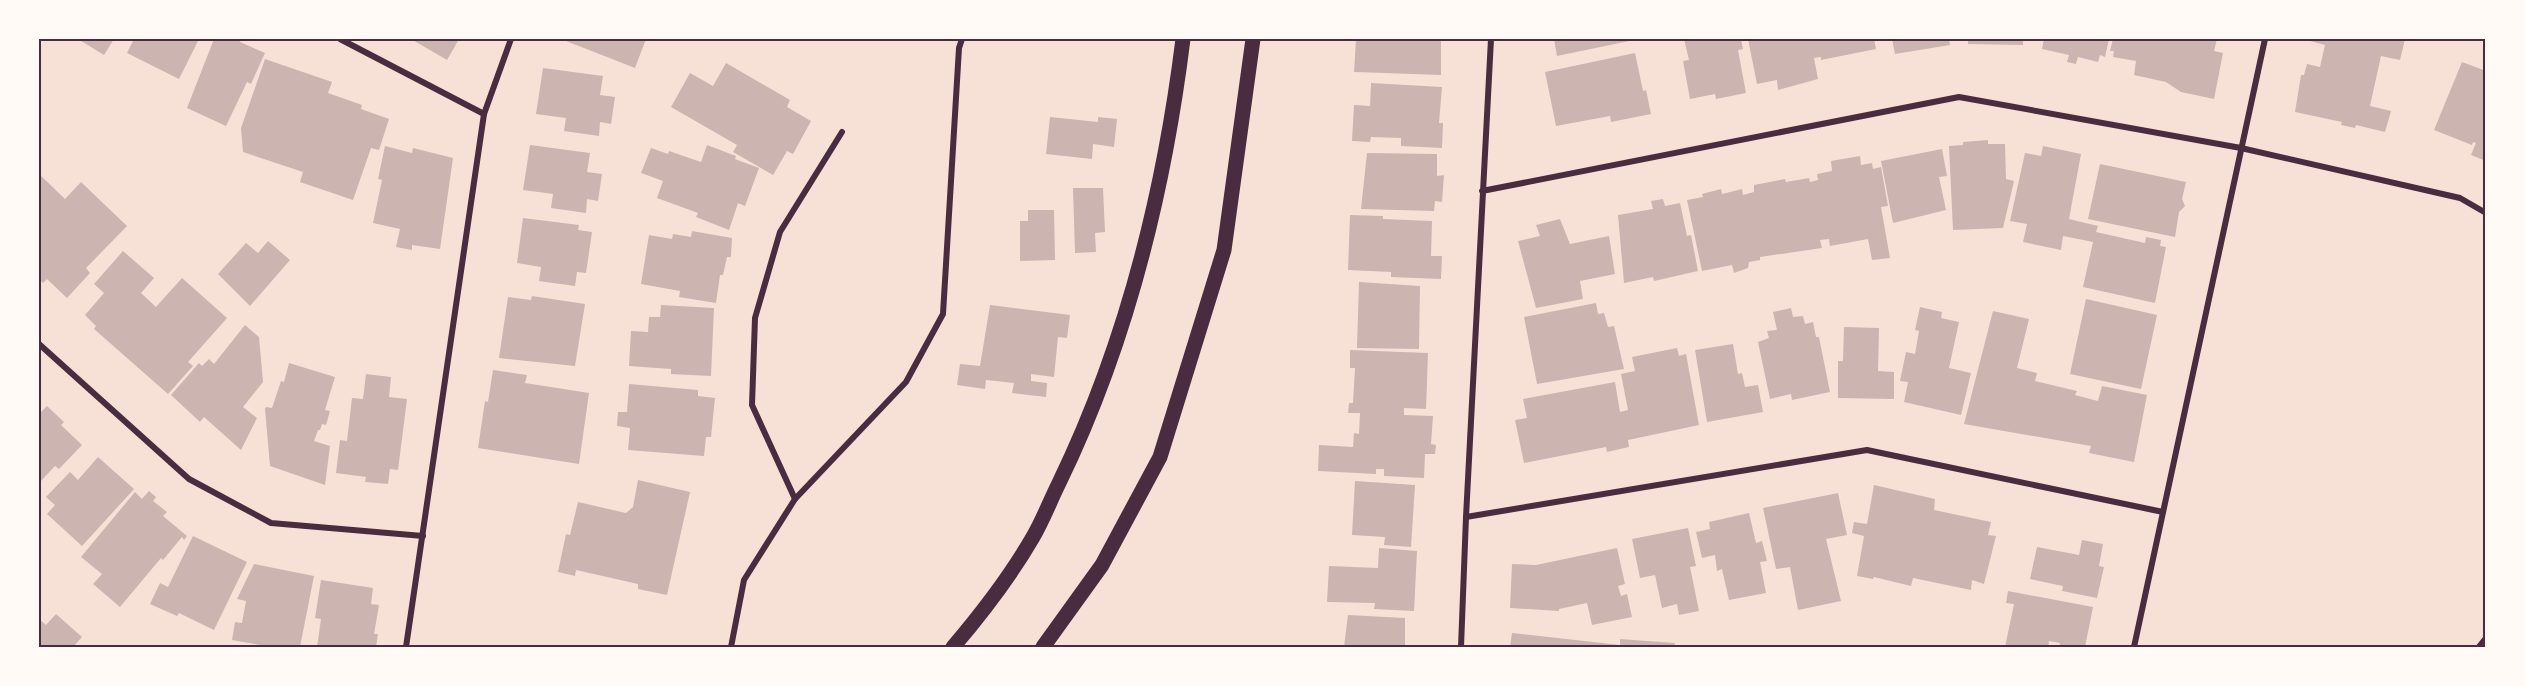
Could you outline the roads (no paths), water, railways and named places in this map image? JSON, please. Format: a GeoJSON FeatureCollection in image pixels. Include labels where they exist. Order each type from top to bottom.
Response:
{"type":"FeatureCollection","features":[{"type":"Feature","properties":{"kind":"main road"},"geometry":{"type":"LineString","coordinates":[[953,647],[977,619],[1033,537],[1080,439],[1119,338],[1157,193],[1176,98],[1183,39]]}},
{"type":"Feature","properties":{"kind":"main road"},"geometry":{"type":"LineString","coordinates":[[1043,647],[1102,565],[1160,457],[1224,250],[1254,39]]}},
{"type":"Feature","properties":{"kind":"street"},"geometry":{"type":"LineString","coordinates":[[340,39],[483,114]]}},
{"type":"Feature","properties":{"kind":"street"},"geometry":{"type":"LineString","coordinates":[[406,647],[483,114],[511,39]]}},
{"type":"Feature","properties":{"kind":"street"},"geometry":{"type":"LineString","coordinates":[[731,647],[744,580],[795,499],[906,382],[943,314],[959,48],[962,39]]}},
{"type":"Feature","properties":{"kind":"street"},"geometry":{"type":"LineString","coordinates":[[1461,647],[1491,39]]}},
{"type":"Feature","properties":{"kind":"street"},"geometry":{"type":"LineString","coordinates":[[2134,647],[2265,39]]}},
{"type":"Feature","properties":{"kind":"street"},"geometry":{"type":"LineString","coordinates":[[1482,191],[1959,97],[2241,148],[2460,198],[2486,213]]}},
{"type":"Feature","properties":{"kind":"street"},"geometry":{"type":"LineString","coordinates":[[795,499],[752,405],[755,318],[780,232],[842,132]]}},
{"type":"Feature","properties":{"kind":"street"},"geometry":{"type":"LineString","coordinates":[[39,344],[189,479],[271,523],[423,536]]}},
{"type":"Feature","properties":{"kind":"street"},"geometry":{"type":"LineString","coordinates":[[1466,517],[1867,450],[2163,512]]}},
{"type":"Feature","properties":{"kind":"lane"},"geometry":{"type":"LineString","coordinates":[[2478,647],[2486,637]]}}]}
